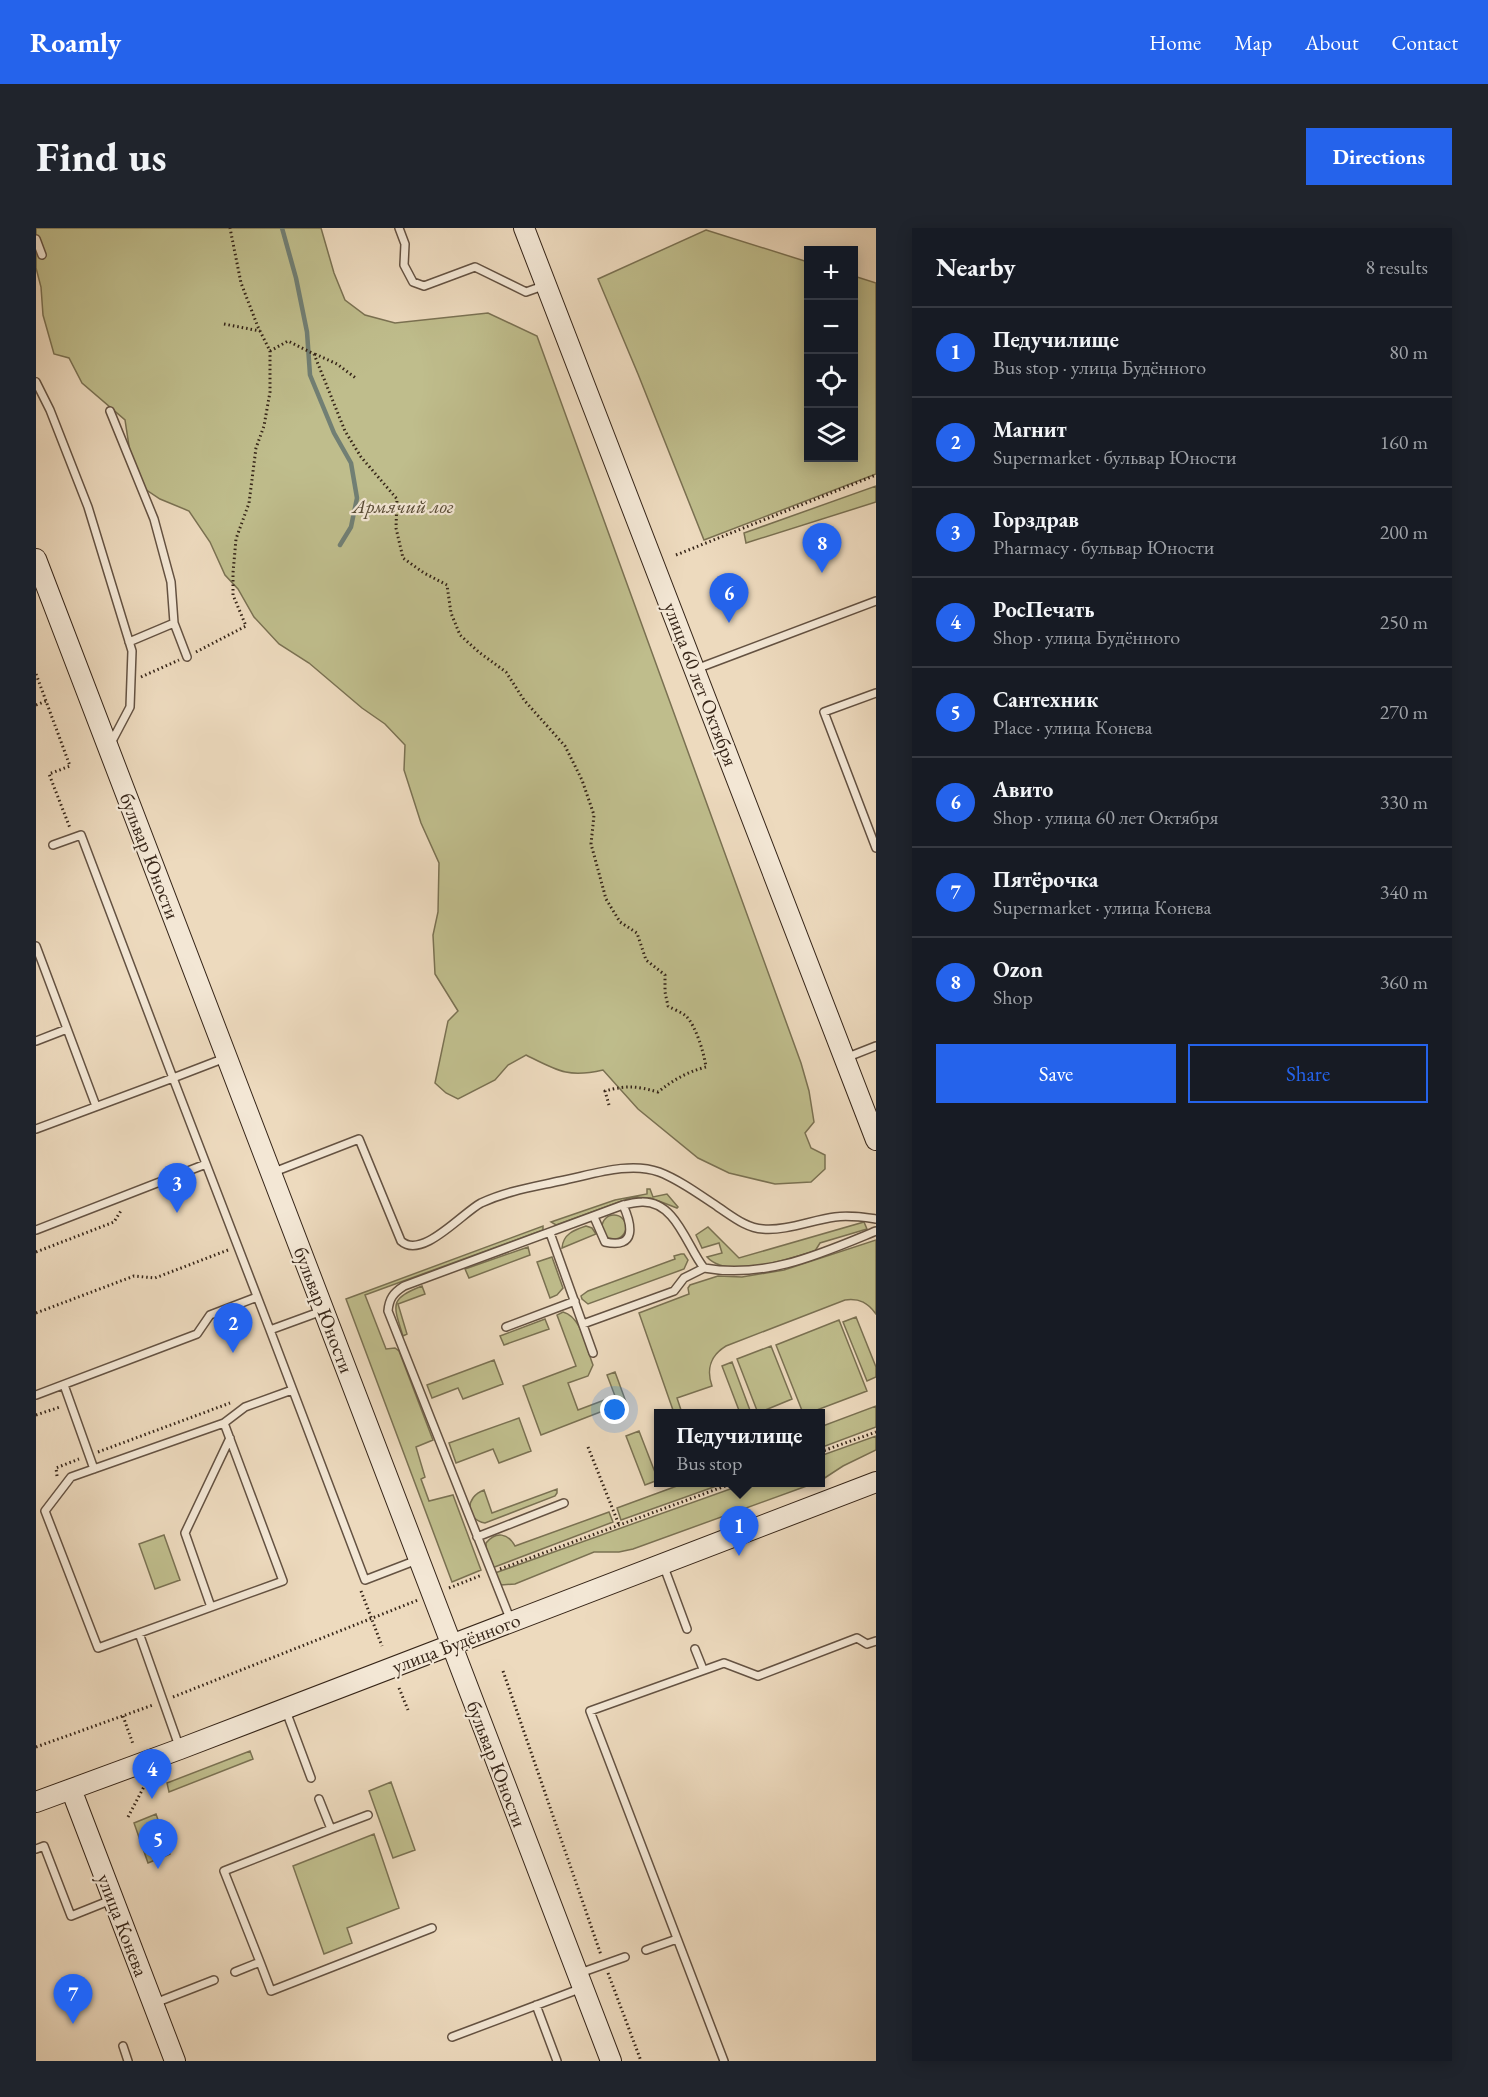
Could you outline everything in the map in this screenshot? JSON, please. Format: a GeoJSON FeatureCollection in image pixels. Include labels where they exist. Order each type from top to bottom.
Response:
{"type":"FeatureCollection","features":[{"type":"Feature","properties":{"kind":"street","name":"улица 60 лет Октября"},"geometry":{"type":"LineString","coordinates":[[524,228],[876,1140]]}},
{"type":"Feature","properties":{"kind":"street","name":"бульвар Юности"},"geometry":{"type":"LineString","coordinates":[[36,559],[610,2061]]}},
{"type":"Feature","properties":{"kind":"street","name":"улица Будённого"},"geometry":{"type":"LineString","coordinates":[[36,1802],[876,1482]]}},
{"type":"Feature","properties":{"kind":"street","name":"улица Конева"},"geometry":{"type":"LineString","coordinates":[[71,1789],[175,2061]]}},
{"type":"Feature","properties":{"kind":"lane"},"geometry":{"type":"LineString","coordinates":[[399,228],[405,244],[404,265],[412,282],[424,286],[475,267],[526,292],[546,284]]}},
{"type":"Feature","properties":{"kind":"lane"},"geometry":{"type":"LineString","coordinates":[[36,239],[42,255]]}},
{"type":"Feature","properties":{"kind":"lane"},"geometry":{"type":"LineString","coordinates":[[36,382],[50,410],[88,507],[132,651],[130,707],[108,748]]}},
{"type":"Feature","properties":{"kind":"lane"},"geometry":{"type":"LineString","coordinates":[[110,411],[154,519],[171,582],[174,623],[186,657]]}},
{"type":"Feature","properties":{"kind":"lane"},"geometry":{"type":"LineString","coordinates":[[695,670],[876,601]]}},
{"type":"Feature","properties":{"kind":"lane"},"geometry":{"type":"LineString","coordinates":[[129,642],[174,623]]}},
{"type":"Feature","properties":{"kind":"lane"},"geometry":{"type":"LineString","coordinates":[[876,693],[824,712],[876,848]]}},
{"type":"Feature","properties":{"kind":"lane"},"geometry":{"type":"LineString","coordinates":[[53,845],[81,835],[365,1580],[419,1560]]}},
{"type":"Feature","properties":{"kind":"lane"},"geometry":{"type":"LineString","coordinates":[[36,946],[96,1106]]}},
{"type":"Feature","properties":{"kind":"lane"},"geometry":{"type":"LineString","coordinates":[[36,1041],[67,1029]]}},
{"type":"Feature","properties":{"kind":"lane"},"geometry":{"type":"LineString","coordinates":[[845,1058],[876,1046]]}},
{"type":"Feature","properties":{"kind":"lane"},"geometry":{"type":"LineString","coordinates":[[36,1129],[227,1057]]}},
{"type":"Feature","properties":{"kind":"lane"},"geometry":{"type":"LineString","coordinates":[[271,1173],[359,1139],[401,1240],[406,1246],[413,1247],[438,1236],[479,1204],[510,1191],[616,1170],[639,1168],[659,1172],[678,1182],[750,1227],[764,1230],[837,1217],[876,1219]]}},
{"type":"Feature","properties":{"kind":"lane"},"geometry":{"type":"LineString","coordinates":[[36,1230],[206,1164]]}},
{"type":"Feature","properties":{"kind":"lane"},"geometry":{"type":"LineString","coordinates":[[512,1622],[398,1339],[388,1311],[389,1300],[404,1286],[623,1205],[643,1202],[663,1209],[676,1222],[704,1268]]}},
{"type":"Feature","properties":{"kind":"lane"},"geometry":{"type":"LineString","coordinates":[[594,1217],[606,1242],[615,1244],[626,1240],[631,1232],[631,1222],[623,1205]]}},
{"type":"Feature","properties":{"kind":"lane"},"geometry":{"type":"LineString","coordinates":[[583,1324],[674,1291],[684,1278],[704,1268],[742,1272],[770,1268],[812,1256],[876,1231]]}},
{"type":"Feature","properties":{"kind":"lane"},"geometry":{"type":"LineString","coordinates":[[550,1233],[593,1353]]}},
{"type":"Feature","properties":{"kind":"lane"},"geometry":{"type":"LineString","coordinates":[[36,1395],[197,1334],[210,1315],[257,1297]]}},
{"type":"Feature","properties":{"kind":"lane"},"geometry":{"type":"LineString","coordinates":[[506,1326],[575,1301]]}},
{"type":"Feature","properties":{"kind":"lane"},"geometry":{"type":"LineString","coordinates":[[270,1330],[324,1310]]}},
{"type":"Feature","properties":{"kind":"lane"},"geometry":{"type":"LineString","coordinates":[[64,1385],[87,1456],[94,1469]]}},
{"type":"Feature","properties":{"kind":"lane"},"geometry":{"type":"LineString","coordinates":[[224,1423],[283,1581],[98,1648],[45,1511],[71,1477],[224,1423],[245,1407],[292,1390]]}},
{"type":"Feature","properties":{"kind":"lane"},"geometry":{"type":"LineString","coordinates":[[211,1607],[186,1533],[230,1438]]}},
{"type":"Feature","properties":{"kind":"lane"},"geometry":{"type":"LineString","coordinates":[[477,1536],[564,1503]]}},
{"type":"Feature","properties":{"kind":"lane"},"geometry":{"type":"LineString","coordinates":[[663,1564],[687,1629]]}},
{"type":"Feature","properties":{"kind":"lane"},"geometry":{"type":"LineString","coordinates":[[139,1633],[180,1749]]}},
{"type":"Feature","properties":{"kind":"lane"},"geometry":{"type":"LineString","coordinates":[[724,2061],[590,1711],[724,1663],[758,1676],[857,1638],[867,1644],[876,1641]]}},
{"type":"Feature","properties":{"kind":"lane"},"geometry":{"type":"LineString","coordinates":[[695,1649],[703,1669]]}},
{"type":"Feature","properties":{"kind":"lane"},"geometry":{"type":"LineString","coordinates":[[285,1709],[311,1778]]}},
{"type":"Feature","properties":{"kind":"lane"},"geometry":{"type":"LineString","coordinates":[[319,1799],[331,1829]]}},
{"type":"Feature","properties":{"kind":"lane"},"geometry":{"type":"LineString","coordinates":[[368,1815],[224,1871],[271,1991],[432,1928]]}},
{"type":"Feature","properties":{"kind":"lane"},"geometry":{"type":"LineString","coordinates":[[36,1849],[44,1846],[71,1916],[113,1899]]}},
{"type":"Feature","properties":{"kind":"lane"},"geometry":{"type":"LineString","coordinates":[[646,1950],[677,1939]]}},
{"type":"Feature","properties":{"kind":"lane"},"geometry":{"type":"LineString","coordinates":[[452,2037],[536,2005],[580,1981],[604,1964],[625,1957]]}},
{"type":"Feature","properties":{"kind":"lane"},"geometry":{"type":"LineString","coordinates":[[235,1971],[260,1962]]}},
{"type":"Feature","properties":{"kind":"lane"},"geometry":{"type":"LineString","coordinates":[[153,2004],[214,1980]]}},
{"type":"Feature","properties":{"kind":"lane"},"geometry":{"type":"LineString","coordinates":[[536,2005],[557,2061]]}},
{"type":"Feature","properties":{"kind":"lane"},"geometry":{"type":"LineString","coordinates":[[123,2046],[128,2061]]}},
{"type":"Feature","properties":{"kind":"path"},"geometry":{"type":"LineString","coordinates":[[130,682],[186,657],[246,626],[233,595],[233,573],[236,539],[249,503],[256,448],[264,426],[270,392],[270,351],[241,283],[230,228]]}},
{"type":"Feature","properties":{"kind":"path"},"geometry":{"type":"LineString","coordinates":[[224,324],[260,332]]}},
{"type":"Feature","properties":{"kind":"path"},"geometry":{"type":"LineString","coordinates":[[270,351],[288,341],[337,364],[357,379]]}},
{"type":"Feature","properties":{"kind":"path"},"geometry":{"type":"LineString","coordinates":[[313,353],[345,431],[361,457],[397,500],[396,528],[403,558],[424,573],[447,585],[451,613],[460,635],[506,672],[524,700],[565,746],[582,780],[594,815],[591,844],[606,899],[620,922],[637,933],[646,960],[666,975],[665,992],[668,1006],[686,1016],[697,1034],[705,1057],[705,1067],[672,1081],[658,1092],[639,1086],[605,1091],[609,1105]]}},
{"type":"Feature","properties":{"kind":"path"},"geometry":{"type":"LineString","coordinates":[[676,555],[876,475]]}},
{"type":"Feature","properties":{"kind":"path"},"geometry":{"type":"LineString","coordinates":[[36,674],[56,730]]}},
{"type":"Feature","properties":{"kind":"path"},"geometry":{"type":"LineString","coordinates":[[36,705],[46,701]]}},
{"type":"Feature","properties":{"kind":"path"},"geometry":{"type":"LineString","coordinates":[[36,1252],[114,1222],[123,1208]]}},
{"type":"Feature","properties":{"kind":"path"},"geometry":{"type":"LineString","coordinates":[[36,1313],[135,1276],[155,1278],[230,1249]]}},
{"type":"Feature","properties":{"kind":"path"},"geometry":{"type":"LineString","coordinates":[[58,1478],[56,1468],[240,1400]]}},
{"type":"Feature","properties":{"kind":"path"},"geometry":{"type":"LineString","coordinates":[[36,1415],[66,1404]]}},
{"type":"Feature","properties":{"kind":"path"},"geometry":{"type":"LineString","coordinates":[[825,1450],[876,1432]]}},
{"type":"Feature","properties":{"kind":"path"},"geometry":{"type":"LineString","coordinates":[[588,1447],[619,1525]]}},
{"type":"Feature","properties":{"kind":"path"},"geometry":{"type":"LineString","coordinates":[[36,1747],[163,1701],[491,1572],[722,1487]]}},
{"type":"Feature","properties":{"kind":"path"},"geometry":{"type":"LineString","coordinates":[[502,1671],[604,1964],[641,2061]]}},
{"type":"Feature","properties":{"kind":"path"},"geometry":{"type":"LineString","coordinates":[[399,1688],[408,1710]]}},
{"type":"Feature","properties":{"kind":"path"},"geometry":{"type":"LineString","coordinates":[[123,1716],[133,1744]]}},
{"type":"Feature","properties":{"kind":"path"},"geometry":{"type":"LineString","coordinates":[[128,1817],[147,1781]]}},
{"type":"Feature","properties":{"kind":"green space","name":"Армячий лог"},"geometry":{"type":"Polygon","coordinates":[[[36,228],[321,228],[334,273],[345,300],[365,315],[395,323],[488,313],[537,336],[801,1063],[814,1122],[805,1133],[811,1148],[825,1155],[825,1169],[811,1182],[775,1184],[729,1173],[698,1158],[638,1109],[603,1070],[581,1073],[563,1072],[526,1055],[508,1065],[495,1080],[458,1099],[446,1093],[435,1083],[448,1021],[458,1011],[435,974],[433,935],[438,912],[439,863],[421,823],[404,770],[405,745],[385,724],[362,708],[309,663],[279,644],[254,617],[238,589],[225,575],[210,542],[189,511],[160,499],[142,487],[131,459],[125,420],[82,383],[69,358],[54,354],[43,315],[41,287],[36,268],[36,228]]]}},
{"type":"Feature","properties":{"kind":"green space"},"geometry":{"type":"Polygon","coordinates":[[[706,230],[804,261],[804,462],[858,462],[858,277],[876,283],[876,474],[704,540],[598,279],[706,230]]]}},
{"type":"Feature","properties":{"kind":"green space"},"geometry":{"type":"Polygon","coordinates":[[[876,486],[876,502],[746,543],[744,533],[876,486]]]}},
{"type":"Feature","properties":{"kind":"green space"},"geometry":{"type":"Polygon","coordinates":[[[647,1189],[650,1189],[653,1197],[667,1194],[678,1207],[651,1198],[633,1197],[556,1225],[551,1222],[615,1200],[647,1194],[647,1189]]]}},
{"type":"Feature","properties":{"kind":"green space"},"geometry":{"type":"Polygon","coordinates":[[[614,1215],[622,1219],[626,1227],[622,1235],[614,1239],[606,1235],[602,1227],[606,1219],[614,1215]]]}},
{"type":"Feature","properties":{"kind":"green space"},"geometry":{"type":"Polygon","coordinates":[[[864,1222],[867,1229],[820,1243],[815,1251],[760,1266],[730,1267],[717,1264],[707,1257],[722,1253],[719,1243],[702,1248],[696,1235],[708,1227],[739,1258],[864,1222]]]}},
{"type":"Feature","properties":{"kind":"green space"},"geometry":{"type":"Polygon","coordinates":[[[543,1226],[543,1230],[365,1295],[386,1349],[395,1348],[399,1351],[433,1440],[416,1447],[425,1477],[421,1479],[429,1501],[453,1495],[481,1570],[452,1582],[346,1299],[543,1226]]]}},
{"type":"Feature","properties":{"kind":"green space"},"geometry":{"type":"Polygon","coordinates":[[[586,1226],[592,1228],[596,1234],[562,1248],[567,1236],[586,1226]]]}},
{"type":"Feature","properties":{"kind":"green space"},"geometry":{"type":"Polygon","coordinates":[[[876,1240],[876,1314],[863,1302],[845,1300],[726,1346],[713,1358],[711,1363],[712,1386],[677,1398],[681,1409],[673,1409],[639,1313],[689,1294],[690,1285],[718,1276],[742,1277],[784,1270],[876,1240]]]}},
{"type":"Feature","properties":{"kind":"green space"},"geometry":{"type":"Polygon","coordinates":[[[528,1247],[530,1255],[469,1278],[465,1269],[528,1247]]]}},
{"type":"Feature","properties":{"kind":"green space"},"geometry":{"type":"Polygon","coordinates":[[[684,1254],[688,1260],[684,1269],[588,1304],[582,1299],[581,1296],[588,1291],[675,1259],[674,1256],[684,1254]]]}},
{"type":"Feature","properties":{"kind":"green space"},"geometry":{"type":"Polygon","coordinates":[[[552,1257],[563,1288],[557,1295],[550,1298],[537,1262],[552,1257]]]}},
{"type":"Feature","properties":{"kind":"green space"},"geometry":{"type":"Polygon","coordinates":[[[422,1286],[425,1294],[398,1304],[407,1334],[403,1336],[397,1317],[396,1304],[404,1295],[422,1286]]]}},
{"type":"Feature","properties":{"kind":"green space"},"geometry":{"type":"Polygon","coordinates":[[[563,1312],[575,1320],[579,1326],[593,1365],[588,1376],[568,1383],[578,1410],[615,1396],[607,1375],[615,1372],[626,1402],[541,1435],[523,1386],[576,1366],[557,1315],[563,1312]]]}},
{"type":"Feature","properties":{"kind":"green space"},"geometry":{"type":"Polygon","coordinates":[[[856,1317],[876,1367],[876,1377],[867,1381],[843,1322],[856,1317]]]}},
{"type":"Feature","properties":{"kind":"green space"},"geometry":{"type":"Polygon","coordinates":[[[545,1319],[549,1329],[504,1345],[500,1336],[545,1319]]]}},
{"type":"Feature","properties":{"kind":"green space"},"geometry":{"type":"Polygon","coordinates":[[[839,1320],[867,1391],[820,1409],[801,1409],[776,1345],[839,1320]]]}},
{"type":"Feature","properties":{"kind":"green space"},"geometry":{"type":"Polygon","coordinates":[[[771,1346],[792,1399],[768,1409],[756,1409],[737,1359],[771,1346]]]}},
{"type":"Feature","properties":{"kind":"green space"},"geometry":{"type":"Polygon","coordinates":[[[494,1360],[503,1384],[463,1399],[458,1388],[432,1398],[427,1385],[494,1360]]]}},
{"type":"Feature","properties":{"kind":"green space"},"geometry":{"type":"Polygon","coordinates":[[[732,1362],[750,1409],[738,1409],[722,1366],[732,1362]]]}},
{"type":"Feature","properties":{"kind":"green space"},"geometry":{"type":"Polygon","coordinates":[[[876,1406],[876,1427],[825,1446],[825,1425],[876,1406]]]}},
{"type":"Feature","properties":{"kind":"green space"},"geometry":{"type":"Polygon","coordinates":[[[519,1418],[531,1451],[499,1463],[493,1449],[456,1463],[449,1443],[519,1418]]]}},
{"type":"Feature","properties":{"kind":"green space"},"geometry":{"type":"Polygon","coordinates":[[[639,1431],[654,1470],[654,1482],[645,1485],[626,1436],[639,1431]]]}},
{"type":"Feature","properties":{"kind":"green space"},"geometry":{"type":"Polygon","coordinates":[[[876,1436],[876,1450],[825,1478],[825,1454],[876,1436]]]}},
{"type":"Feature","properties":{"kind":"green space"},"geometry":{"type":"Polygon","coordinates":[[[674,1487],[714,1487],[621,1520],[617,1508],[674,1487]]]}},
{"type":"Feature","properties":{"kind":"green space"},"geometry":{"type":"Polygon","coordinates":[[[736,1487],[804,1487],[633,1549],[619,1552],[594,1552],[515,1584],[501,1585],[495,1573],[736,1487]]]}},
{"type":"Feature","properties":{"kind":"green space"},"geometry":{"type":"Polygon","coordinates":[[[557,1489],[555,1496],[485,1523],[478,1521],[471,1513],[473,1498],[484,1490],[492,1513],[557,1489]]]}},
{"type":"Feature","properties":{"kind":"green space"},"geometry":{"type":"Polygon","coordinates":[[[609,1512],[613,1522],[492,1568],[486,1551],[486,1543],[498,1535],[509,1538],[515,1546],[609,1512]]]}},
{"type":"Feature","properties":{"kind":"green space"},"geometry":{"type":"Polygon","coordinates":[[[164,1535],[180,1580],[155,1589],[139,1544],[164,1535]]]}},
{"type":"Feature","properties":{"kind":"green space"},"geometry":{"type":"Polygon","coordinates":[[[250,1751],[253,1759],[169,1792],[167,1783],[250,1751]]]}},
{"type":"Feature","properties":{"kind":"green space"},"geometry":{"type":"Polygon","coordinates":[[[391,1782],[415,1850],[393,1858],[369,1791],[391,1782]]]}},
{"type":"Feature","properties":{"kind":"green space"},"geometry":{"type":"Polygon","coordinates":[[[156,1814],[170,1854],[148,1863],[134,1823],[156,1814]]]}},
{"type":"Feature","properties":{"kind":"green space"},"geometry":{"type":"Polygon","coordinates":[[[374,1834],[399,1908],[347,1928],[352,1943],[324,1954],[293,1866],[374,1834]]]}},
{"type":"Feature","properties":{"kind":"waterway"},"geometry":{"type":"LineString","coordinates":[[282,228],[296,278],[307,332],[310,375],[334,433],[351,463],[357,498],[351,527],[340,545]]}},
{"type":"Feature","properties":{"kind":"place","name":"Ozon"},"geometry":{"type":"Point","coordinates":[822,573]}},
{"type":"Feature","properties":{"kind":"place","name":"Авито"},"geometry":{"type":"Point","coordinates":[729,623]}},
{"type":"Feature","properties":{"kind":"place","name":"Горздрав"},"geometry":{"type":"Point","coordinates":[177,1213]}},
{"type":"Feature","properties":{"kind":"place","name":"Магнит"},"geometry":{"type":"Point","coordinates":[233,1353]}},
{"type":"Feature","properties":{"kind":"place","name":"Педучилище"},"geometry":{"type":"Point","coordinates":[739,1556]}},
{"type":"Feature","properties":{"kind":"place","name":"РосПечать"},"geometry":{"type":"Point","coordinates":[152,1799]}},
{"type":"Feature","properties":{"kind":"place","name":"Сантехник"},"geometry":{"type":"Point","coordinates":[158,1869]}},
{"type":"Feature","properties":{"kind":"place","name":"Пятёрочка"},"geometry":{"type":"Point","coordinates":[73,2024]}}]}
